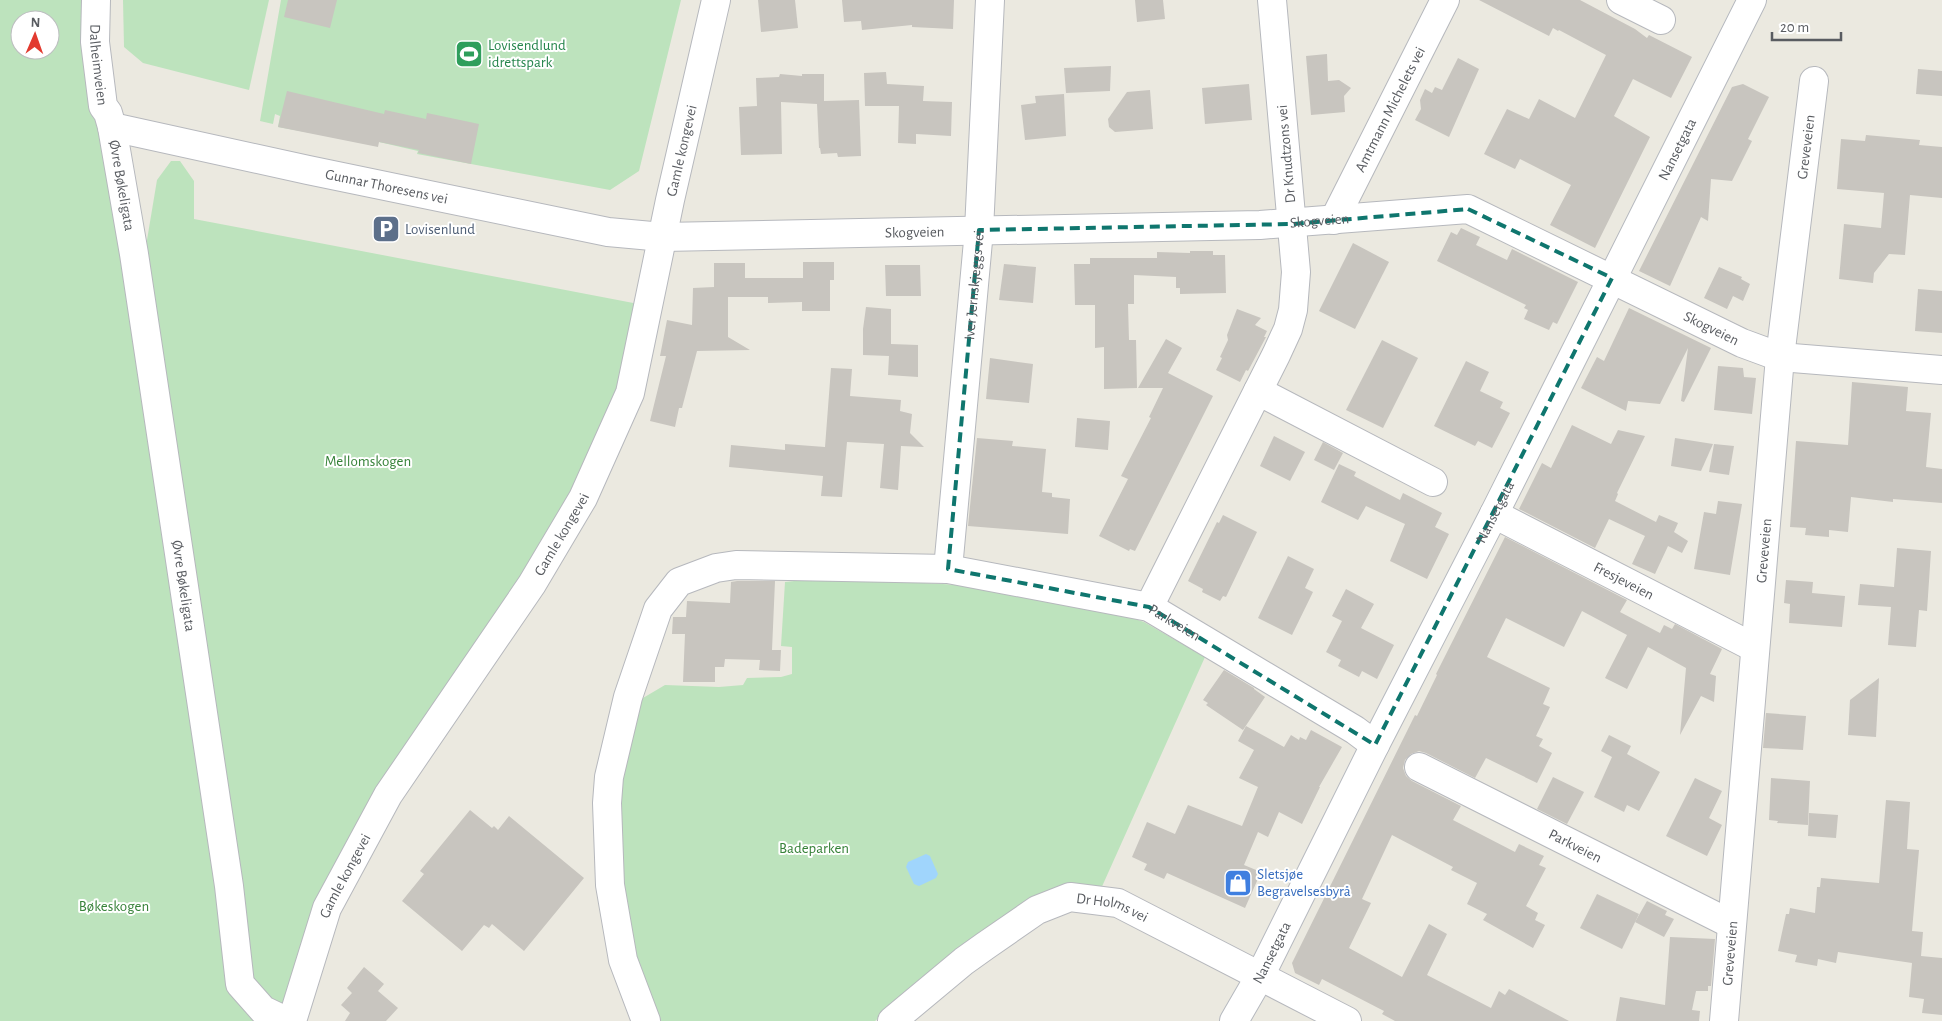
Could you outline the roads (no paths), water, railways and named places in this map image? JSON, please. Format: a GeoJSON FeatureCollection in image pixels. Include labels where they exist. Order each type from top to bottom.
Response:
{"type":"FeatureCollection","features":[{"type":"Feature","properties":{"kind":"street","name":"Dalheimveien"},"geometry":{"type":"LineString","coordinates":[[96,0],[95,42],[103,106],[108,113],[112,127]]}},
{"type":"Feature","properties":{"kind":"street","name":"Gamle kongevei"},"geometry":{"type":"LineString","coordinates":[[292,1021],[327,908],[388,795],[532,584],[583,498],[630,393],[662,237],[716,0]]}},
{"type":"Feature","properties":{"kind":"street","name":"Iver Jernskjeggs vei"},"geometry":{"type":"LineString","coordinates":[[948,568],[979,230],[990,0]]}},
{"type":"Feature","properties":{"kind":"street","name":"Dr Knudtzons vei"},"geometry":{"type":"LineString","coordinates":[[1149,606],[1258,392],[1288,329],[1293,310],[1296,272],[1293,224],[1272,0]]}},
{"type":"Feature","properties":{"kind":"street","name":"Amtmann Michelets vei"},"geometry":{"type":"LineString","coordinates":[[1334,220],[1445,0]]}},
{"type":"Feature","properties":{"kind":"street"},"geometry":{"type":"LineString","coordinates":[[1621,0],[1661,20]]}},
{"type":"Feature","properties":{"kind":"street","name":"Nansetgata"},"geometry":{"type":"LineString","coordinates":[[1234,1021],[1260,976],[1752,0]]}},
{"type":"Feature","properties":{"kind":"street","name":"Greveveien"},"geometry":{"type":"LineString","coordinates":[[1724,1021],[1780,357],[1814,81]]}},
{"type":"Feature","properties":{"kind":"street","name":"Gunnar Thoresens vei"},"geometry":{"type":"LineString","coordinates":[[112,127],[608,232],[662,237]]}},
{"type":"Feature","properties":{"kind":"street","name":"Øvre Bøkeligata"},"geometry":{"type":"LineString","coordinates":[[112,127],[134,254],[229,886],[240,984],[263,1010],[286,1021]]}},
{"type":"Feature","properties":{"kind":"street","name":"Skogveien"},"geometry":{"type":"LineString","coordinates":[[662,237],[1293,224],[1468,209],[1742,343],[1780,357],[1942,370]]}},
{"type":"Feature","properties":{"kind":"street"},"geometry":{"type":"LineString","coordinates":[[1258,392],[1432,482]]}},
{"type":"Feature","properties":{"kind":"street","name":"Fresjeveien"},"geometry":{"type":"LineString","coordinates":[[1494,514],[1755,648]]}},
{"type":"Feature","properties":{"kind":"street"},"geometry":{"type":"LineString","coordinates":[[644,1020],[624,960],[610,885],[607,803],[609,777],[628,697],[658,608],[679,582],[716,568],[736,565],[948,568]]}},
{"type":"Feature","properties":{"kind":"street","name":"Parkveien"},"geometry":{"type":"LineString","coordinates":[[948,568],[1149,606],[1355,730],[1375,745]]}},
{"type":"Feature","properties":{"kind":"street","name":"Parkveien"},"geometry":{"type":"LineString","coordinates":[[1419,767],[1731,924]]}},
{"type":"Feature","properties":{"kind":"street","name":"Dr Holms vei"},"geometry":{"type":"LineString","coordinates":[[892,1021],[964,961],[985,946],[1038,910],[1070,897],[1118,903],[1347,1021]]}},
{"type":"Feature","properties":{"kind":"water"},"geometry":{"type":"Polygon","coordinates":[[[926,854],[930,856],[938,874],[936,878],[919,886],[914,884],[906,867],[908,862],[926,854]]]}},
{"type":"Feature","properties":{"kind":"place","name":"Lovisendlund idrettspark"},"geometry":{"type":"Point","coordinates":[469,54]}},
{"type":"Feature","properties":{"kind":"place","name":"Lovisenlund"},"geometry":{"type":"Point","coordinates":[386,229]}},
{"type":"Feature","properties":{"kind":"place","name":"Sletsjøe Begravelsesbyrå"},"geometry":{"type":"Point","coordinates":[1238,883]}},
{"type":"Feature","properties":{"kind":"park label","name":"Mellomskogen"},"geometry":{"type":"Point","coordinates":[368,461]}},
{"type":"Feature","properties":{"kind":"park label","name":"Badeparken"},"geometry":{"type":"Point","coordinates":[814,848]}},
{"type":"Feature","properties":{"kind":"park label","name":"Bøkeskogen"},"geometry":{"type":"Point","coordinates":[114,906]}}]}
